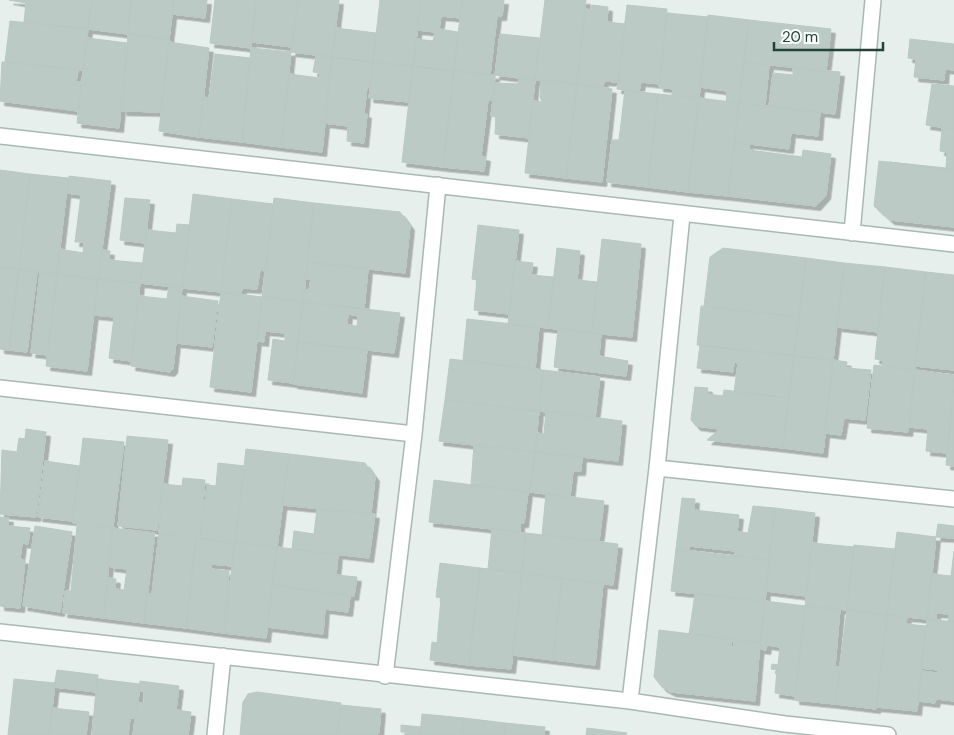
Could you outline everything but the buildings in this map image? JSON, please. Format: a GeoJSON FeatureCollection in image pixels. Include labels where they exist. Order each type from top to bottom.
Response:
{"type":"FeatureCollection","features":[{"type":"Feature","properties":{"kind":"street"},"geometry":{"type":"LineString","coordinates":[[852,233],[873,0]]}},
{"type":"Feature","properties":{"kind":"street"},"geometry":{"type":"LineString","coordinates":[[0,136],[682,215],[954,244]]}},
{"type":"Feature","properties":{"kind":"street"},"geometry":{"type":"LineString","coordinates":[[385,676],[414,434],[438,186]]}},
{"type":"Feature","properties":{"kind":"street"},"geometry":{"type":"LineString","coordinates":[[630,701],[657,468],[682,215]]}},
{"type":"Feature","properties":{"kind":"street"},"geometry":{"type":"LineString","coordinates":[[0,388],[414,434]]}},
{"type":"Feature","properties":{"kind":"street"},"geometry":{"type":"LineString","coordinates":[[657,468],[954,499]]}},
{"type":"Feature","properties":{"kind":"street"},"geometry":{"type":"LineString","coordinates":[[0,632],[385,676],[630,701],[784,729],[888,735]]}},
{"type":"Feature","properties":{"kind":"street"},"geometry":{"type":"LineString","coordinates":[[215,735],[223,656]]}}]}
